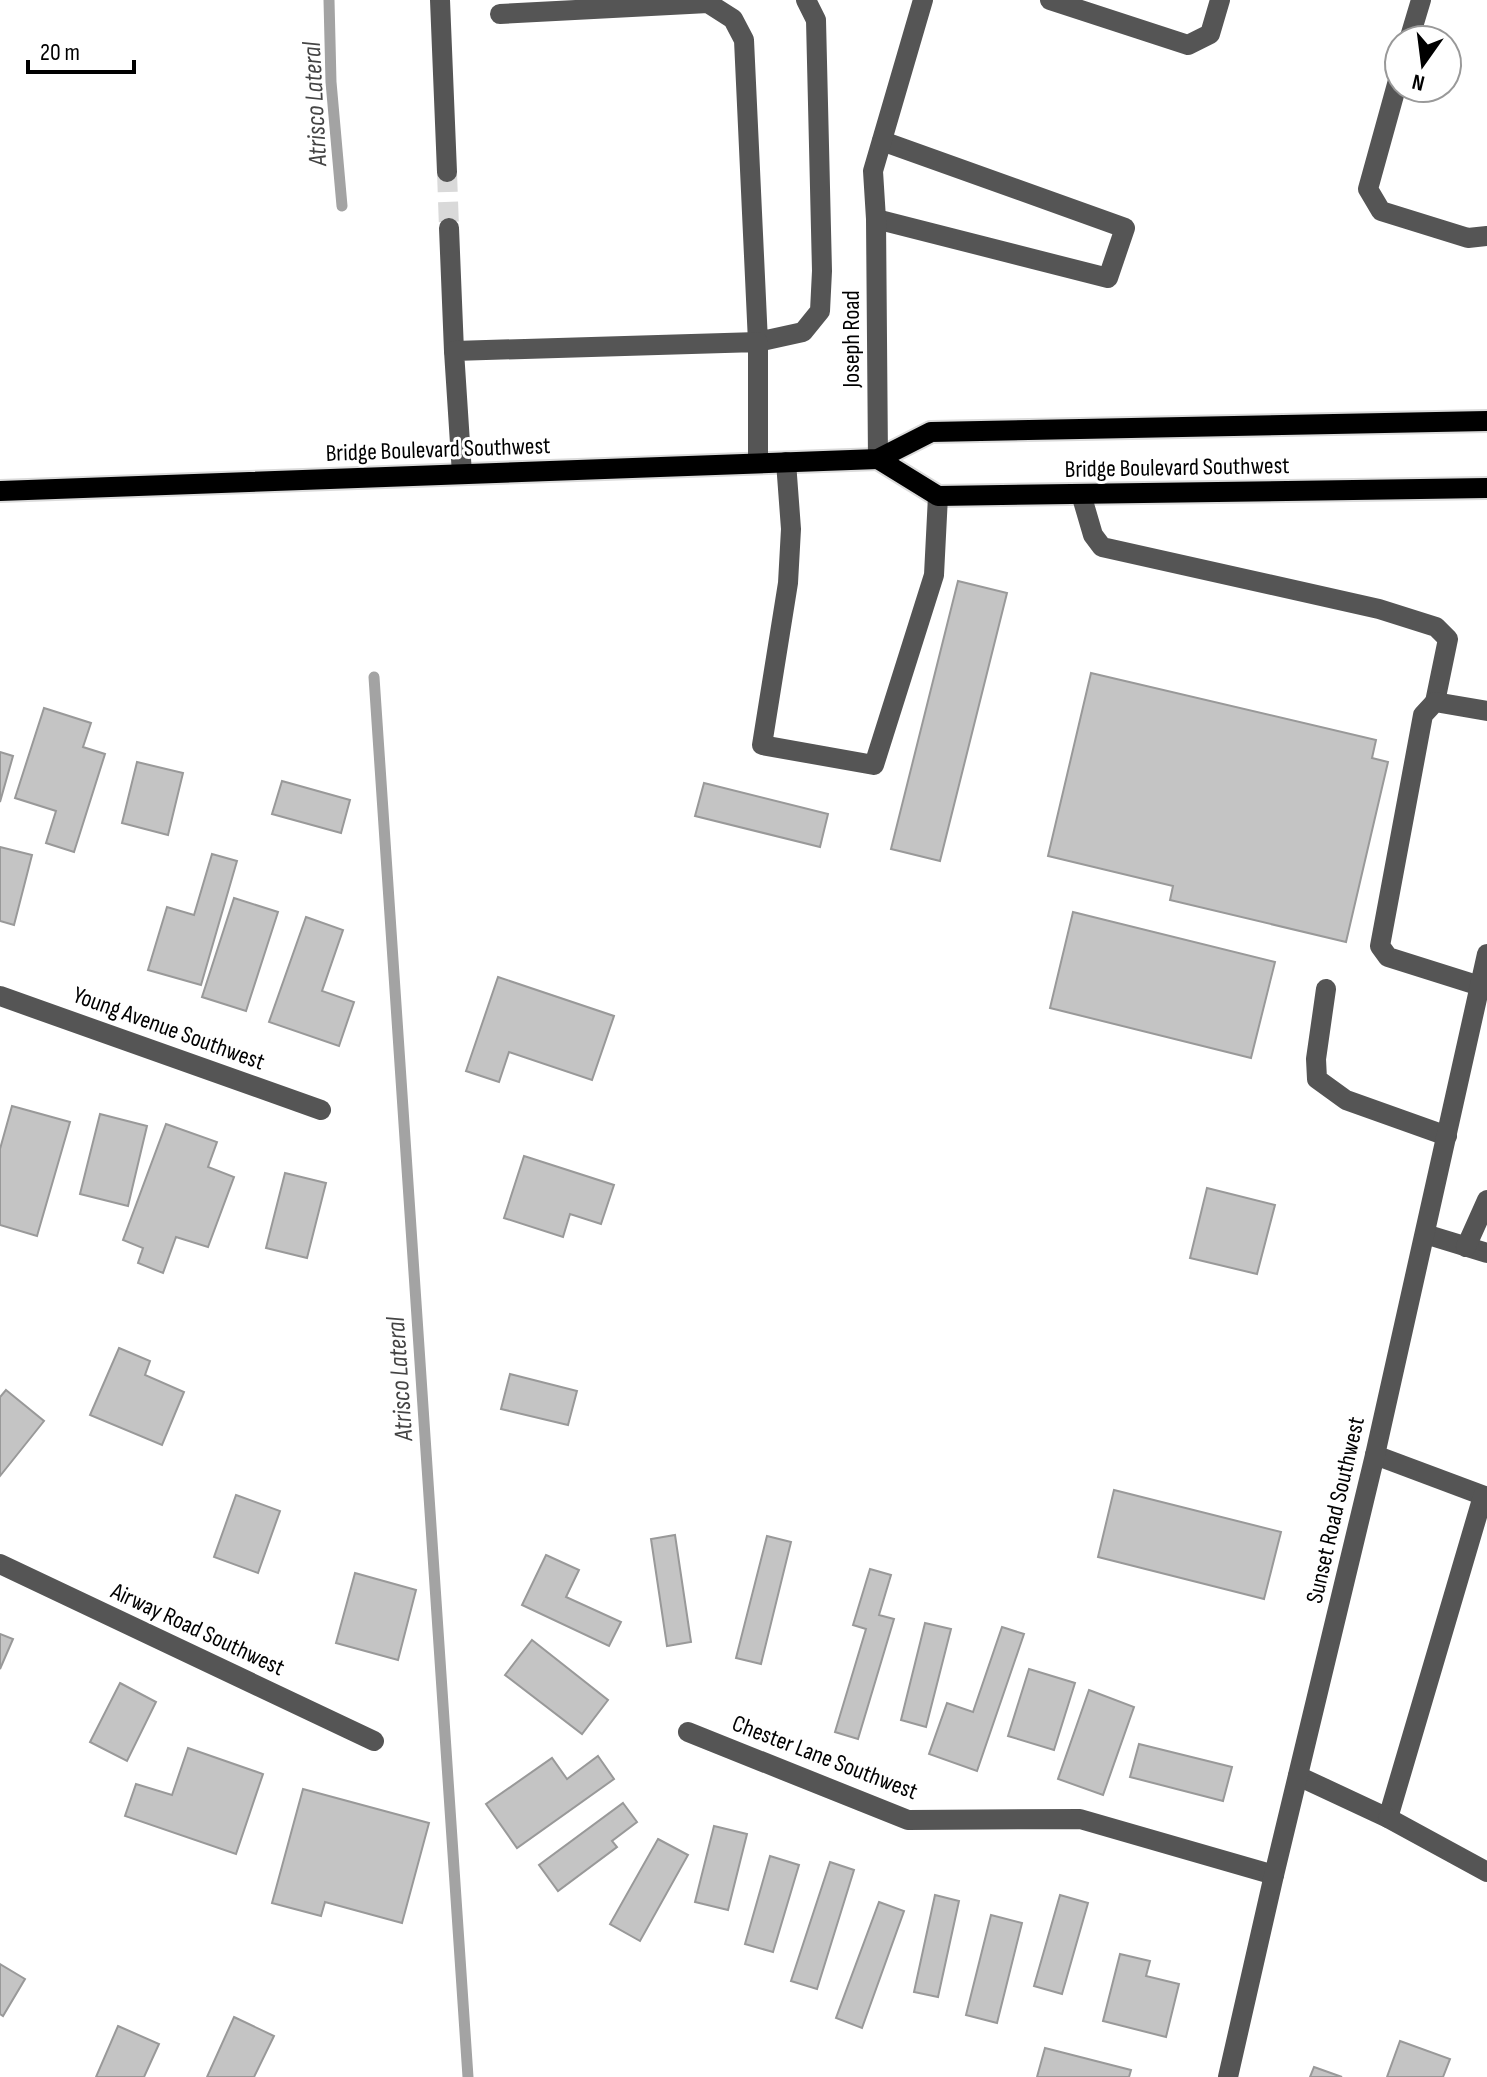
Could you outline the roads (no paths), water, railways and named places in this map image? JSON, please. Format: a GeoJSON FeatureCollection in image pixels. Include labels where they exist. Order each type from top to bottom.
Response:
{"type":"FeatureCollection","features":[{"type":"Feature","properties":{"kind":"main road","name":"Bridge Boulevard Southwest"},"geometry":{"type":"LineString","coordinates":[[0,491],[878,459],[931,432],[1487,421]]}},
{"type":"Feature","properties":{"kind":"main road"},"geometry":{"type":"LineString","coordinates":[[878,459],[938,496]]}},
{"type":"Feature","properties":{"kind":"main road","name":"Bridge Boulevard Southwest"},"geometry":{"type":"LineString","coordinates":[[938,496],[1487,488]]}},
{"type":"Feature","properties":{"kind":"street"},"geometry":{"type":"LineString","coordinates":[[440,0],[447,172]]}},
{"type":"Feature","properties":{"kind":"street"},"geometry":{"type":"LineString","coordinates":[[454,351],[758,342],[803,332],[820,311],[822,271],[816,20],[806,0]]}},
{"type":"Feature","properties":{"kind":"street","name":"Joseph Road"},"geometry":{"type":"LineString","coordinates":[[878,459],[873,171],[923,0]]}},
{"type":"Feature","properties":{"kind":"street"},"geometry":{"type":"LineString","coordinates":[[1050,0],[1188,45],[1210,34],[1220,0]]}},
{"type":"Feature","properties":{"kind":"street"},"geometry":{"type":"LineString","coordinates":[[1414,24],[1421,0]]}},
{"type":"Feature","properties":{"kind":"street"},"geometry":{"type":"LineString","coordinates":[[500,14],[708,3],[733,19],[744,40],[758,342],[758,463]]}},
{"type":"Feature","properties":{"kind":"street"},"geometry":{"type":"LineString","coordinates":[[1392,104],[1368,189],[1381,211],[1468,238],[1487,236]]}},
{"type":"Feature","properties":{"kind":"street"},"geometry":{"type":"LineString","coordinates":[[876,219],[1108,278],[1125,228],[882,141]]}},
{"type":"Feature","properties":{"kind":"street"},"geometry":{"type":"LineString","coordinates":[[449,228],[462,474]]}},
{"type":"Feature","properties":{"kind":"street"},"geometry":{"type":"LineString","coordinates":[[786,462],[791,529],[788,583],[762,745],[874,765],[934,575],[938,496]]}},
{"type":"Feature","properties":{"kind":"street"},"geometry":{"type":"LineString","coordinates":[[1081,494],[1093,535],[1102,547],[1379,609],[1436,627],[1448,639],[1435,702],[1423,715],[1380,946],[1388,957],[1480,986]]}},
{"type":"Feature","properties":{"kind":"street"},"geometry":{"type":"LineString","coordinates":[[1435,702],[1487,711]]}},
{"type":"Feature","properties":{"kind":"street","name":"Sunset Road Southwest"},"geometry":{"type":"LineString","coordinates":[[1228,2077],[1375,1455],[1487,954]]}},
{"type":"Feature","properties":{"kind":"street"},"geometry":{"type":"LineString","coordinates":[[1326,989],[1316,1059],[1317,1079],[1346,1100],[1447,1136]]}},
{"type":"Feature","properties":{"kind":"street","name":"Young Avenue Southwest"},"geometry":{"type":"LineString","coordinates":[[0,996],[321,1110]]}},
{"type":"Feature","properties":{"kind":"street"},"geometry":{"type":"LineString","coordinates":[[1466,1247],[1487,1200]]}},
{"type":"Feature","properties":{"kind":"street"},"geometry":{"type":"LineString","coordinates":[[1425,1234],[1487,1253]]}},
{"type":"Feature","properties":{"kind":"street"},"geometry":{"type":"LineString","coordinates":[[1375,1455],[1485,1496],[1388,1818]]}},
{"type":"Feature","properties":{"kind":"street","name":"Airway Road Southwest"},"geometry":{"type":"LineString","coordinates":[[0,1564],[374,1741]]}},
{"type":"Feature","properties":{"kind":"street","name":"Chester Lane Southwest"},"geometry":{"type":"LineString","coordinates":[[688,1732],[908,1820],[1080,1819],[1274,1875]]}},
{"type":"Feature","properties":{"kind":"street"},"geometry":{"type":"LineString","coordinates":[[1298,1776],[1388,1818],[1487,1872]]}},
{"type":"Feature","properties":{"kind":"waterway","name":"Atrisco Lateral"},"geometry":{"type":"LineString","coordinates":[[329,0],[331,82],[342,206]]}},
{"type":"Feature","properties":{"kind":"waterway","name":"Atrisco Lateral"},"geometry":{"type":"LineString","coordinates":[[374,677],[468,2077]]}},
{"type":"Feature","properties":{"kind":"tunnel"},"geometry":{"type":"LineString","coordinates":[[447,172],[449,228]]}}]}
